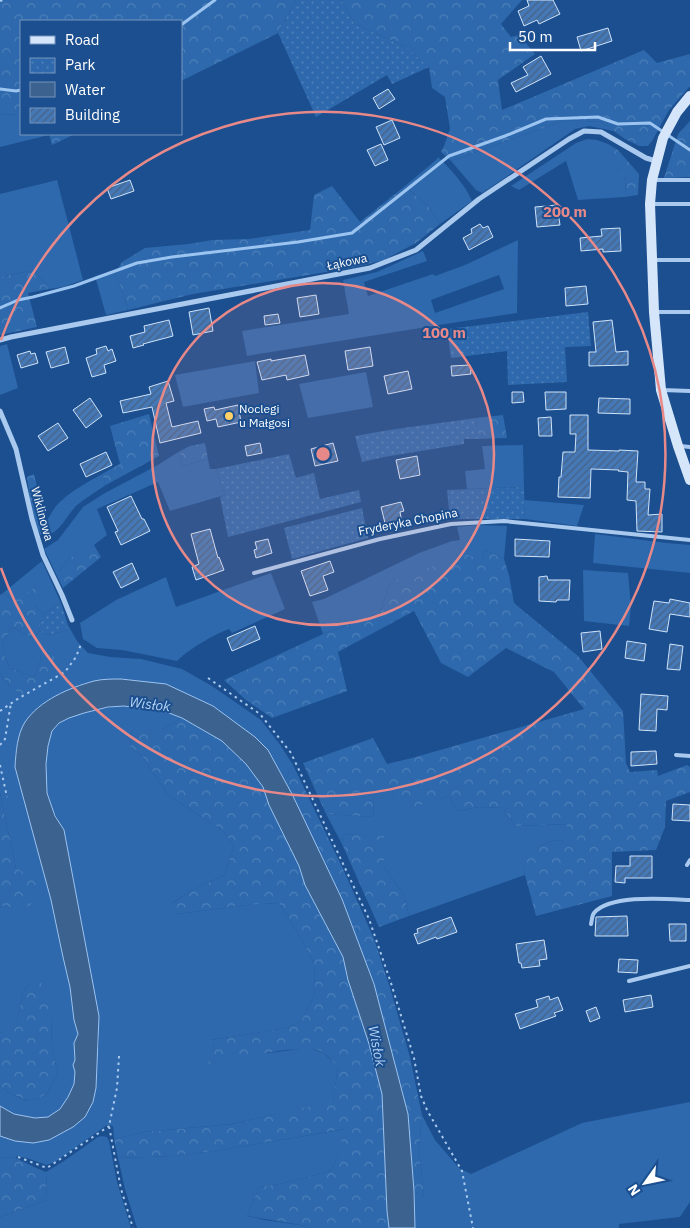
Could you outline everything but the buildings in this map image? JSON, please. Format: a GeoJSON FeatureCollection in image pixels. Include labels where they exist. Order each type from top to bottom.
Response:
{"type":"FeatureCollection","features":[{"type":"Feature","properties":{"kind":"street"},"geometry":{"type":"LineString","coordinates":[[690,96],[677,112],[664,138],[656,161],[650,204],[654,312],[661,390],[690,480]]}},
{"type":"Feature","properties":{"kind":"street","name":"Łąkowa"},"geometry":{"type":"LineString","coordinates":[[0,340],[370,268],[416,250],[479,199],[584,131],[601,132],[646,158],[656,161]]}},
{"type":"Feature","properties":{"kind":"street","name":"Wiklinowa"},"geometry":{"type":"LineString","coordinates":[[0,411],[16,449],[32,519],[43,555],[72,620]]}},
{"type":"Feature","properties":{"kind":"lane"},"geometry":{"type":"LineString","coordinates":[[652,180],[690,180]]}},
{"type":"Feature","properties":{"kind":"lane"},"geometry":{"type":"LineString","coordinates":[[650,204],[690,204]]}},
{"type":"Feature","properties":{"kind":"lane"},"geometry":{"type":"LineString","coordinates":[[652,260],[690,260]]}},
{"type":"Feature","properties":{"kind":"lane"},"geometry":{"type":"LineString","coordinates":[[654,312],[690,312]]}},
{"type":"Feature","properties":{"kind":"lane"},"geometry":{"type":"LineString","coordinates":[[661,390],[690,391]]}},
{"type":"Feature","properties":{"kind":"lane"},"geometry":{"type":"LineString","coordinates":[[678,446],[690,447]]}},
{"type":"Feature","properties":{"kind":"lane","name":"Fryderyka Chopina"},"geometry":{"type":"LineString","coordinates":[[254,573],[380,539],[451,524],[504,522],[690,540]]}},
{"type":"Feature","properties":{"kind":"lane"},"geometry":{"type":"LineString","coordinates":[[676,755],[690,756]]}},
{"type":"Feature","properties":{"kind":"lane"},"geometry":{"type":"LineString","coordinates":[[687,865],[690,860]]}},
{"type":"Feature","properties":{"kind":"lane"},"geometry":{"type":"LineString","coordinates":[[591,924],[593,914],[600,908],[619,901],[647,898],[690,900]]}},
{"type":"Feature","properties":{"kind":"lane"},"geometry":{"type":"LineString","coordinates":[[629,981],[690,966]]}},
{"type":"Feature","properties":{"kind":"path"},"geometry":{"type":"LineString","coordinates":[[0,711],[65,672],[76,657],[81,644]]}},
{"type":"Feature","properties":{"kind":"path"},"geometry":{"type":"LineString","coordinates":[[208,678],[260,714],[291,753],[369,919],[414,1058],[421,1096],[462,1171],[473,1228]]}},
{"type":"Feature","properties":{"kind":"path"},"geometry":{"type":"LineString","coordinates":[[0,745],[5,739],[12,703]]}},
{"type":"Feature","properties":{"kind":"path"},"geometry":{"type":"LineString","coordinates":[[0,765],[7,797]]}},
{"type":"Feature","properties":{"kind":"path"},"geometry":{"type":"LineString","coordinates":[[119,1056],[118,1088],[109,1126],[121,1189],[133,1228]]}},
{"type":"Feature","properties":{"kind":"path"},"geometry":{"type":"LineString","coordinates":[[18,1157],[46,1168],[109,1126]]}},
{"type":"Feature","properties":{"kind":"green space"},"geometry":{"type":"Polygon","coordinates":[[[0,0],[296,0],[278,33],[182,81],[182,20],[20,20],[20,114],[0,115],[0,0]]]}},
{"type":"Feature","properties":{"kind":"green space"},"geometry":{"type":"Polygon","coordinates":[[[296,0],[341,0],[355,24],[406,47],[429,67],[392,84],[387,75],[316,117],[278,33],[296,0]]]}},
{"type":"Feature","properties":{"kind":"green space"},"geometry":{"type":"Polygon","coordinates":[[[341,0],[522,0],[501,24],[511,37],[519,35],[535,54],[498,80],[502,110],[644,50],[657,63],[690,54],[690,86],[669,110],[648,146],[639,146],[625,139],[601,122],[565,120],[451,161],[441,152],[450,129],[445,97],[432,88],[429,67],[406,47],[355,24],[341,0]]]}},
{"type":"Feature","properties":{"kind":"green space"},"geometry":{"type":"Polygon","coordinates":[[[20,114],[20,135],[49,135],[0,147],[0,115],[20,114]]]}},
{"type":"Feature","properties":{"kind":"green space"},"geometry":{"type":"Polygon","coordinates":[[[565,120],[601,122],[614,131],[589,126],[575,129],[482,193],[476,190],[451,161],[565,120]]]}},
{"type":"Feature","properties":{"kind":"green space"},"geometry":{"type":"Polygon","coordinates":[[[690,121],[690,177],[664,178],[678,134],[690,121]]]}},
{"type":"Feature","properties":{"kind":"green space"},"geometry":{"type":"Polygon","coordinates":[[[49,135],[73,135],[52,145],[49,135]]]}},
{"type":"Feature","properties":{"kind":"green space"},"geometry":{"type":"Polygon","coordinates":[[[587,139],[608,144],[605,147],[626,180],[625,197],[578,200],[566,161],[519,190],[511,186],[576,143],[587,139]]]}},
{"type":"Feature","properties":{"kind":"green space"},"geometry":{"type":"Polygon","coordinates":[[[608,144],[618,150],[639,174],[638,195],[625,197],[626,180],[604,147],[608,144]]]}},
{"type":"Feature","properties":{"kind":"green space"},"geometry":{"type":"Polygon","coordinates":[[[438,157],[448,166],[466,189],[472,201],[440,224],[429,207],[405,186],[438,157]]]}},
{"type":"Feature","properties":{"kind":"green space"},"geometry":{"type":"Polygon","coordinates":[[[57,180],[83,280],[63,287],[49,289],[34,270],[0,277],[0,194],[57,180]]]}},
{"type":"Feature","properties":{"kind":"green space"},"geometry":{"type":"Polygon","coordinates":[[[332,186],[360,222],[405,186],[429,207],[440,224],[416,243],[384,260],[356,267],[193,294],[128,310],[115,273],[122,262],[145,248],[212,240],[249,239],[310,230],[314,195],[332,186]]]}},
{"type":"Feature","properties":{"kind":"green space"},"geometry":{"type":"Polygon","coordinates":[[[518,240],[517,313],[247,356],[242,331],[349,314],[343,280],[377,272],[423,251],[427,261],[364,282],[368,296],[465,265],[518,240]],[[499,275],[431,300],[435,313],[504,289],[499,275]]]}},
{"type":"Feature","properties":{"kind":"green space"},"geometry":{"type":"Polygon","coordinates":[[[34,270],[49,289],[28,293],[37,327],[0,335],[0,277],[34,270]]]}},
{"type":"Feature","properties":{"kind":"green space"},"geometry":{"type":"Polygon","coordinates":[[[115,273],[128,310],[106,315],[95,276],[115,273]]]}},
{"type":"Feature","properties":{"kind":"green space"},"geometry":{"type":"Polygon","coordinates":[[[588,312],[591,346],[565,347],[567,382],[508,385],[507,351],[451,358],[447,329],[588,312]]]}},
{"type":"Feature","properties":{"kind":"green space"},"geometry":{"type":"Polygon","coordinates":[[[7,344],[18,388],[0,395],[0,346],[7,344]]]}},
{"type":"Feature","properties":{"kind":"green space"},"geometry":{"type":"Polygon","coordinates":[[[255,361],[259,393],[183,407],[175,375],[255,361]]]}},
{"type":"Feature","properties":{"kind":"green space"},"geometry":{"type":"Polygon","coordinates":[[[366,372],[373,407],[308,418],[299,384],[366,372]]]}},
{"type":"Feature","properties":{"kind":"green space"},"geometry":{"type":"Polygon","coordinates":[[[149,414],[159,456],[106,485],[102,474],[120,464],[110,426],[149,414]]]}},
{"type":"Feature","properties":{"kind":"green space"},"geometry":{"type":"Polygon","coordinates":[[[503,415],[507,438],[478,439],[476,418],[503,415]]]}},
{"type":"Feature","properties":{"kind":"green space"},"geometry":{"type":"Polygon","coordinates":[[[476,418],[478,439],[464,439],[464,444],[362,462],[355,436],[389,430],[476,418]]]}},
{"type":"Feature","properties":{"kind":"green space"},"geometry":{"type":"Polygon","coordinates":[[[205,443],[208,459],[182,466],[180,451],[190,446],[205,443]]]}},
{"type":"Feature","properties":{"kind":"green space"},"geometry":{"type":"Polygon","coordinates":[[[523,445],[524,487],[467,489],[465,471],[485,469],[482,446],[523,445]]]}},
{"type":"Feature","properties":{"kind":"green space"},"geometry":{"type":"Polygon","coordinates":[[[180,451],[182,466],[208,459],[210,469],[216,469],[225,495],[170,511],[158,482],[97,509],[107,535],[94,545],[68,559],[57,576],[44,549],[58,540],[83,507],[180,451]]]}},
{"type":"Feature","properties":{"kind":"green space"},"geometry":{"type":"Polygon","coordinates":[[[289,454],[296,478],[314,473],[320,499],[359,490],[361,502],[228,537],[220,497],[225,495],[216,469],[289,454]]]}},
{"type":"Feature","properties":{"kind":"green space"},"geometry":{"type":"Polygon","coordinates":[[[34,474],[48,533],[41,535],[33,515],[27,477],[34,474]]]}},
{"type":"Feature","properties":{"kind":"green space"},"geometry":{"type":"Polygon","coordinates":[[[102,474],[106,485],[76,506],[57,530],[47,535],[41,535],[48,533],[45,523],[61,501],[84,484],[102,474]]]}},
{"type":"Feature","properties":{"kind":"green space"},"geometry":{"type":"Polygon","coordinates":[[[524,487],[525,519],[450,519],[447,490],[524,487]]]}},
{"type":"Feature","properties":{"kind":"green space"},"geometry":{"type":"Polygon","coordinates":[[[524,500],[584,505],[577,526],[525,519],[524,500]]]}},
{"type":"Feature","properties":{"kind":"green space"},"geometry":{"type":"Polygon","coordinates":[[[362,508],[368,538],[292,559],[284,528],[362,508]]]}},
{"type":"Feature","properties":{"kind":"green space"},"geometry":{"type":"Polygon","coordinates":[[[477,525],[507,526],[504,559],[485,550],[482,560],[390,583],[380,613],[323,634],[312,602],[324,599],[419,553],[460,540],[457,527],[477,525]]]}},
{"type":"Feature","properties":{"kind":"green space"},"geometry":{"type":"Polygon","coordinates":[[[595,534],[690,545],[690,573],[593,563],[595,534]]]}},
{"type":"Feature","properties":{"kind":"green space"},"geometry":{"type":"Polygon","coordinates":[[[91,544],[94,545],[101,557],[63,588],[57,576],[68,559],[91,544]]]}},
{"type":"Feature","properties":{"kind":"green space"},"geometry":{"type":"Polygon","coordinates":[[[485,550],[504,559],[514,603],[578,656],[623,711],[626,763],[630,772],[657,770],[658,776],[687,765],[690,767],[690,792],[666,801],[665,827],[656,850],[612,852],[612,896],[536,916],[521,852],[552,841],[564,840],[567,824],[515,826],[503,808],[479,807],[457,811],[449,796],[403,810],[388,787],[374,795],[373,817],[326,814],[303,763],[373,738],[387,764],[584,709],[554,672],[506,648],[468,677],[441,663],[414,611],[338,652],[347,691],[272,718],[246,700],[224,680],[323,634],[380,613],[390,583],[465,554],[482,560],[485,550]]]}},
{"type":"Feature","properties":{"kind":"green space"},"geometry":{"type":"Polygon","coordinates":[[[42,561],[61,603],[43,614],[34,605],[14,601],[3,593],[42,561]]]}},
{"type":"Feature","properties":{"kind":"green space"},"geometry":{"type":"Polygon","coordinates":[[[583,570],[628,573],[631,606],[629,626],[584,621],[583,570]]]}},
{"type":"Feature","properties":{"kind":"green space"},"geometry":{"type":"Polygon","coordinates":[[[271,573],[285,609],[232,633],[229,629],[216,635],[195,647],[177,661],[122,650],[97,648],[83,639],[80,623],[116,600],[166,577],[176,607],[271,573]]]}},
{"type":"Feature","properties":{"kind":"green space"},"geometry":{"type":"Polygon","coordinates":[[[40,584],[46,594],[34,605],[43,614],[39,631],[34,639],[12,627],[3,643],[4,656],[10,668],[34,677],[40,662],[42,647],[53,652],[58,669],[43,685],[24,697],[9,685],[0,673],[0,595],[3,593],[14,601],[40,584]]]}},
{"type":"Feature","properties":{"kind":"green space"},"geometry":{"type":"Polygon","coordinates":[[[61,603],[68,625],[67,630],[49,635],[39,631],[43,614],[61,603]]]}},
{"type":"Feature","properties":{"kind":"green space"},"geometry":{"type":"Polygon","coordinates":[[[68,625],[77,641],[88,653],[141,659],[182,669],[212,686],[261,720],[293,765],[285,781],[268,750],[213,706],[166,684],[121,679],[20,734],[16,750],[15,767],[51,900],[78,1034],[74,1043],[74,1084],[68,1097],[60,1109],[48,1117],[35,1118],[14,1114],[0,1106],[0,1086],[27,1101],[37,1099],[48,1093],[58,1073],[51,1045],[52,1019],[30,984],[23,992],[16,1028],[0,1033],[0,906],[13,908],[16,868],[0,793],[0,673],[9,685],[40,688],[42,648],[40,662],[34,677],[10,668],[4,656],[3,643],[12,627],[34,639],[39,631],[49,635],[67,630],[68,625]]]}},
{"type":"Feature","properties":{"kind":"green space"},"geometry":{"type":"Polygon","coordinates":[[[124,706],[164,711],[182,718],[162,729],[132,729],[130,747],[142,756],[169,796],[223,831],[234,847],[224,875],[191,891],[172,903],[178,914],[246,905],[279,903],[314,963],[315,993],[301,1021],[287,1028],[211,1040],[268,1053],[308,1048],[324,1053],[338,1067],[333,1102],[232,1124],[144,1132],[114,1139],[113,1126],[107,1125],[55,1162],[46,1165],[17,1156],[16,1158],[0,1157],[0,1136],[15,1141],[34,1143],[49,1140],[73,1127],[85,1117],[99,1045],[99,1016],[64,830],[48,796],[47,753],[52,731],[63,721],[89,711],[124,706]]]}},
{"type":"Feature","properties":{"kind":"green space"},"geometry":{"type":"Polygon","coordinates":[[[182,718],[222,741],[246,764],[263,787],[269,805],[299,866],[305,885],[343,957],[382,1094],[389,1228],[310,1228],[247,1216],[259,1187],[296,1180],[333,1169],[345,1129],[221,1150],[174,1156],[118,1158],[114,1139],[144,1132],[233,1124],[333,1101],[338,1068],[324,1053],[302,1049],[269,1052],[209,1064],[205,1052],[211,1040],[287,1028],[301,1021],[315,993],[314,963],[279,903],[246,905],[178,914],[171,904],[191,891],[224,875],[234,847],[223,831],[169,796],[142,756],[130,747],[132,729],[162,729],[182,718]]]}},
{"type":"Feature","properties":{"kind":"green space"},"geometry":{"type":"Polygon","coordinates":[[[293,765],[344,871],[374,939],[390,988],[410,1057],[422,1115],[419,1150],[424,1197],[414,1191],[408,1114],[374,984],[342,898],[285,781],[293,765]]]}},
{"type":"Feature","properties":{"kind":"green space"},"geometry":{"type":"Polygon","coordinates":[[[388,787],[403,809],[449,796],[457,811],[479,807],[503,808],[515,826],[568,824],[565,840],[552,841],[522,852],[525,875],[409,916],[404,895],[384,867],[384,837],[343,834],[342,844],[326,814],[373,817],[374,795],[388,787]]]}},
{"type":"Feature","properties":{"kind":"green space"},"geometry":{"type":"Polygon","coordinates":[[[0,793],[16,868],[41,883],[30,906],[13,908],[0,906],[0,793]]]}},
{"type":"Feature","properties":{"kind":"green space"},"geometry":{"type":"Polygon","coordinates":[[[343,834],[384,836],[384,867],[404,895],[409,916],[379,927],[342,844],[343,834]]]}},
{"type":"Feature","properties":{"kind":"green space"},"geometry":{"type":"Polygon","coordinates":[[[41,983],[48,996],[52,1019],[51,1045],[58,1073],[48,1093],[28,1101],[0,1086],[0,1033],[16,1027],[23,992],[30,984],[41,983]]]}},
{"type":"Feature","properties":{"kind":"green space"},"geometry":{"type":"Polygon","coordinates":[[[690,1102],[690,1202],[680,1217],[619,1224],[619,1228],[415,1228],[414,1191],[424,1197],[419,1150],[422,1115],[435,1140],[459,1168],[471,1174],[582,1123],[690,1102]]]}},
{"type":"Feature","properties":{"kind":"green space"},"geometry":{"type":"Polygon","coordinates":[[[346,1129],[333,1169],[296,1180],[259,1187],[247,1216],[310,1228],[137,1228],[118,1158],[174,1156],[346,1129]]]}},
{"type":"Feature","properties":{"kind":"green space"},"geometry":{"type":"Polygon","coordinates":[[[102,1136],[107,1137],[109,1141],[117,1182],[131,1228],[0,1228],[0,1217],[47,1200],[46,1172],[102,1136]]]}},
{"type":"Feature","properties":{"kind":"green space"},"geometry":{"type":"Polygon","coordinates":[[[0,1157],[16,1158],[46,1172],[47,1200],[0,1217],[0,1157]]]}},
{"type":"Feature","properties":{"kind":"water","name":"Wisłok"},"geometry":{"type":"Polygon","coordinates":[[[121,679],[166,684],[213,706],[255,737],[268,750],[292,794],[342,899],[374,984],[408,1114],[415,1228],[389,1228],[382,1094],[369,1044],[348,980],[343,957],[305,885],[299,866],[269,805],[263,787],[246,764],[222,741],[182,718],[164,711],[124,706],[108,707],[69,718],[59,723],[52,731],[46,764],[47,793],[55,816],[64,830],[99,1016],[96,1088],[93,1102],[85,1117],[73,1127],[49,1140],[33,1143],[15,1141],[0,1136],[0,1106],[14,1114],[35,1118],[48,1117],[60,1109],[74,1084],[74,1043],[78,1034],[51,900],[15,767],[19,738],[22,727],[31,714],[47,701],[75,687],[94,681],[121,679]]]}},
{"type":"Feature","properties":{"kind":"waterway"},"geometry":{"type":"LineString","coordinates":[[182,24],[215,0]]}},
{"type":"Feature","properties":{"kind":"waterway"},"geometry":{"type":"LineString","coordinates":[[0,89],[20,90]]}},
{"type":"Feature","properties":{"kind":"waterway"},"geometry":{"type":"LineString","coordinates":[[0,308],[18,300],[74,286],[137,263],[352,233],[449,156],[546,119],[598,117],[618,124],[650,123],[690,150]]}},
{"type":"Feature","properties":{"kind":"place","name":"Noclegi u Małgosi"},"geometry":{"type":"Point","coordinates":[229,416]}}]}
